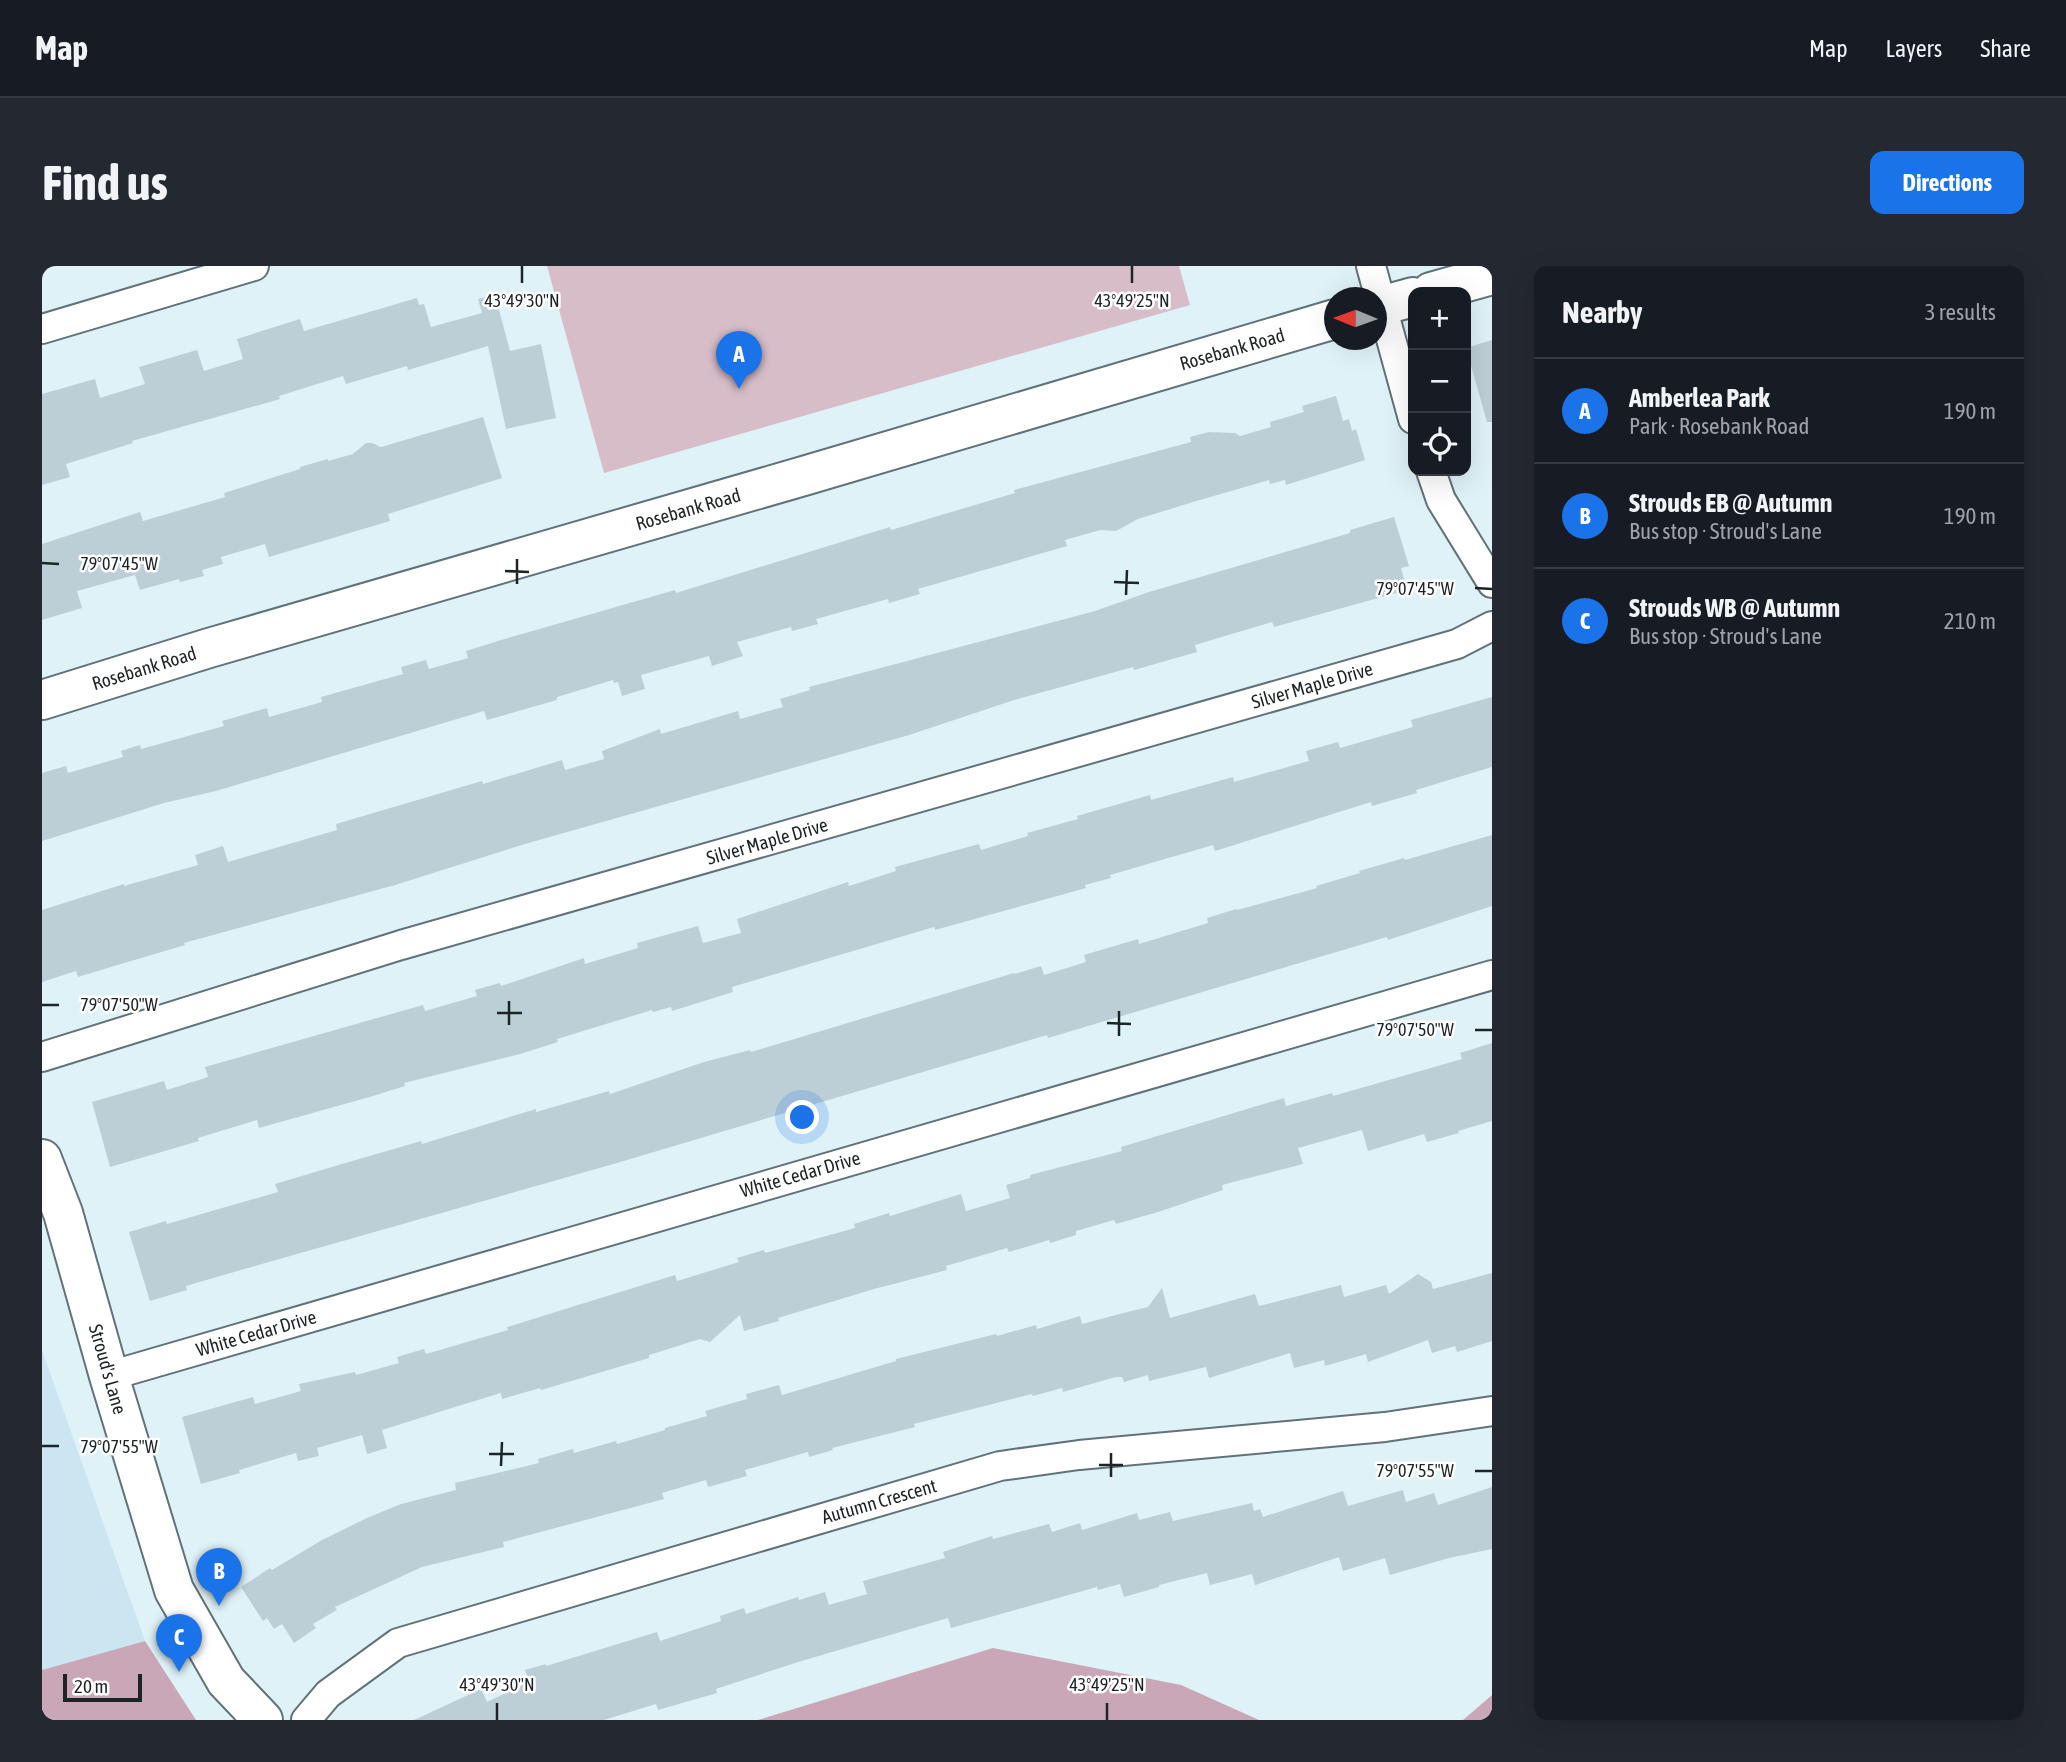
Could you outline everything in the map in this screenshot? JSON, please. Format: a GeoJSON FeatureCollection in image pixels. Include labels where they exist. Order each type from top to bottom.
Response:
{"type":"FeatureCollection","features":[{"type":"Feature","properties":{"kind":"street"},"geometry":{"type":"LineString","coordinates":[[42,329],[254,266]]}},
{"type":"Feature","properties":{"kind":"street"},"geometry":{"type":"LineString","coordinates":[[1371,266],[1391,303],[1412,413]]}},
{"type":"Feature","properties":{"kind":"street"},"geometry":{"type":"LineString","coordinates":[[1449,287],[1492,275]]}},
{"type":"Feature","properties":{"kind":"street","name":"Rosebank Road"},"geometry":{"type":"LineString","coordinates":[[42,700],[209,648],[1324,322]]}},
{"type":"Feature","properties":{"kind":"street"},"geometry":{"type":"LineString","coordinates":[[1433,476],[1441,500],[1492,583]]}},
{"type":"Feature","properties":{"kind":"street","name":"Silver Maple Drive"},"geometry":{"type":"LineString","coordinates":[[42,1056],[401,945],[1457,644],[1492,626]]}},
{"type":"Feature","properties":{"kind":"street","name":"White Cedar Drive"},"geometry":{"type":"LineString","coordinates":[[109,1376],[1492,975]]}},
{"type":"Feature","properties":{"kind":"street","name":"Stroud's Lane"},"geometry":{"type":"LineString","coordinates":[[42,1159],[63,1213],[174,1590],[226,1681],[263,1720]]}},
{"type":"Feature","properties":{"kind":"street","name":"Autumn Crescent"},"geometry":{"type":"LineString","coordinates":[[306,1720],[328,1694],[398,1643],[1000,1466],[1079,1455],[1385,1427],[1492,1411]]}},
{"type":"Feature","properties":{"kind":"shaded area"},"geometry":{"type":"Polygon","coordinates":[[[547,266],[1179,266],[1190,305],[604,473],[547,266]]]}},
{"type":"Feature","properties":{"kind":"shaded area"},"geometry":{"type":"Polygon","coordinates":[[[42,1350],[145,1641],[42,1670],[42,1350]]]}},
{"type":"Feature","properties":{"kind":"shaded area"},"geometry":{"type":"Polygon","coordinates":[[[145,1641],[196,1720],[42,1720],[42,1670],[145,1641]]]}},
{"type":"Feature","properties":{"kind":"shaded area"},"geometry":{"type":"Polygon","coordinates":[[[993,1648],[1181,1685],[1259,1720],[758,1720],[993,1648]]]}},
{"type":"Feature","properties":{"kind":"shaded area"},"geometry":{"type":"Polygon","coordinates":[[[1492,1695],[1492,1720],[1463,1720],[1492,1695]]]}},
{"type":"Feature","properties":{"kind":"building"},"geometry":{"type":"Polygon","coordinates":[[[495,295],[510,351],[541,344],[556,418],[506,429],[488,346],[408,370],[407,366],[346,384],[343,376],[279,396],[280,399],[132,441],[133,443],[66,464],[70,477],[42,485],[42,394],[95,379],[100,398],[145,384],[139,367],[197,350],[204,371],[243,359],[237,339],[300,319],[304,331],[417,298],[419,305],[424,304],[431,327],[482,313],[478,299],[495,295]]]}},
{"type":"Feature","properties":{"kind":"building"},"geometry":{"type":"Polygon","coordinates":[[[1492,340],[1492,422],[1487,422],[1471,366],[1471,346],[1492,340]]]}},
{"type":"Feature","properties":{"kind":"building"},"geometry":{"type":"Polygon","coordinates":[[[1336,396],[1343,421],[1349,419],[1352,431],[1356,429],[1365,460],[1286,485],[1285,480],[1270,484],[1269,480],[1193,502],[1138,519],[1116,531],[1100,530],[1065,540],[1067,546],[918,589],[920,594],[889,603],[888,599],[816,619],[818,624],[792,631],[791,627],[737,642],[743,656],[712,666],[709,656],[641,675],[645,689],[622,696],[618,682],[614,683],[613,680],[557,697],[557,700],[487,720],[484,711],[42,841],[42,773],[66,766],[68,773],[123,757],[121,751],[140,745],[141,749],[224,726],[222,721],[267,708],[269,717],[322,702],[321,697],[403,674],[401,667],[426,660],[429,669],[468,658],[466,651],[498,641],[675,590],[676,593],[890,527],[891,530],[1015,493],[1014,490],[1191,442],[1190,437],[1209,432],[1235,433],[1240,436],[1271,427],[1270,422],[1304,412],[1302,406],[1336,396]]]}},
{"type":"Feature","properties":{"kind":"building"},"geometry":{"type":"Polygon","coordinates":[[[483,417],[502,478],[388,514],[390,521],[269,557],[265,544],[221,557],[223,564],[202,570],[204,576],[180,582],[179,579],[140,590],[135,575],[77,591],[82,608],[42,620],[42,544],[140,512],[143,521],[225,497],[224,493],[300,467],[353,454],[366,443],[381,447],[483,417]]]}},
{"type":"Feature","properties":{"kind":"building"},"geometry":{"type":"Polygon","coordinates":[[[1394,517],[1409,566],[1401,568],[1407,590],[1274,627],[1272,622],[1195,645],[1197,652],[1011,701],[909,735],[525,844],[395,885],[184,943],[185,945],[78,977],[76,971],[42,982],[42,910],[124,884],[198,865],[195,855],[223,846],[228,862],[337,830],[336,824],[482,781],[483,784],[562,760],[565,770],[604,759],[602,751],[660,729],[661,734],[738,711],[740,719],[783,707],[780,699],[810,690],[809,687],[1095,611],[1394,517]]]}},
{"type":"Feature","properties":{"kind":"building"},"geometry":{"type":"Polygon","coordinates":[[[1492,697],[1492,767],[1416,790],[1417,793],[1372,806],[1371,802],[1215,851],[1213,845],[1110,875],[1111,878],[1085,885],[1086,888],[935,930],[934,927],[732,987],[733,992],[672,1011],[671,1007],[653,1012],[652,1010],[557,1039],[558,1042],[520,1054],[404,1083],[405,1086],[373,1096],[259,1128],[257,1120],[198,1138],[199,1141],[110,1167],[92,1102],[164,1081],[167,1090],[208,1077],[205,1067],[423,1005],[425,1011],[477,996],[475,990],[500,983],[501,986],[584,958],[585,964],[638,948],[637,943],[698,926],[703,943],[741,933],[737,919],[848,882],[849,886],[896,871],[895,867],[979,844],[981,850],[1028,836],[1027,833],[1078,819],[1077,816],[1150,795],[1151,800],[1233,777],[1234,782],[1309,761],[1306,751],[1338,742],[1340,748],[1413,727],[1411,720],[1492,697]]]}},
{"type":"Feature","properties":{"kind":"building"},"geometry":{"type":"Polygon","coordinates":[[[1492,835],[1492,906],[1388,940],[1387,937],[1048,1038],[1047,1035],[617,1163],[186,1286],[187,1290],[150,1301],[129,1232],[166,1221],[167,1224],[278,1192],[275,1184],[342,1164],[421,1141],[422,1144],[536,1109],[536,1112],[609,1091],[610,1094],[704,1062],[750,1050],[751,1052],[1014,973],[1041,966],[1044,975],[1086,962],[1084,955],[1138,939],[1139,944],[1208,923],[1207,918],[1317,888],[1316,886],[1360,873],[1359,871],[1492,835]]]}},
{"type":"Feature","properties":{"kind":"building"},"geometry":{"type":"Polygon","coordinates":[[[1492,1043],[1492,1121],[1458,1131],[1459,1133],[1427,1142],[1424,1134],[1368,1151],[1362,1130],[1298,1148],[1303,1164],[1222,1185],[1223,1190],[1158,1212],[1116,1224],[1114,1220],[1076,1231],[1076,1235],[1050,1243],[1049,1240],[1009,1252],[1007,1248],[946,1266],[947,1270],[874,1289],[744,1331],[740,1315],[710,1342],[700,1339],[649,1355],[649,1358],[541,1390],[540,1388],[502,1399],[501,1393],[382,1430],[387,1448],[367,1454],[362,1435],[317,1448],[319,1456],[298,1461],[296,1453],[201,1484],[182,1417],[253,1397],[255,1404],[301,1391],[299,1384],[355,1372],[356,1375],[399,1363],[397,1357],[424,1349],[426,1354],[675,1275],[677,1281],[739,1262],[737,1258],[855,1228],[854,1224],[961,1194],[966,1211],[1010,1198],[1006,1185],[1030,1178],[1030,1175],[1122,1151],[1121,1147],[1284,1098],[1286,1106],[1332,1093],[1333,1096],[1462,1059],[1460,1053],[1492,1043]]]}},
{"type":"Feature","properties":{"kind":"building"},"geometry":{"type":"Polygon","coordinates":[[[1492,1273],[1492,1341],[1457,1352],[1455,1346],[1432,1353],[1428,1340],[1368,1362],[1366,1354],[1325,1366],[1324,1360],[1294,1368],[1290,1353],[1209,1378],[1206,1367],[1149,1381],[1148,1375],[1124,1382],[1122,1377],[1116,1377],[1063,1392],[1062,1388],[1033,1396],[1032,1394],[914,1424],[915,1427],[832,1448],[833,1450],[809,1457],[808,1452],[745,1470],[747,1476],[708,1487],[706,1480],[662,1493],[664,1499],[503,1542],[504,1547],[422,1567],[335,1607],[337,1610],[313,1624],[316,1628],[294,1643],[282,1624],[274,1629],[267,1618],[263,1621],[241,1587],[270,1568],[272,1570],[322,1540],[367,1518],[401,1504],[456,1490],[455,1483],[539,1463],[538,1459],[573,1449],[574,1453],[665,1430],[707,1416],[705,1411],[747,1399],[746,1394],[779,1385],[782,1395],[896,1359],[996,1334],[997,1336],[1036,1325],[1037,1329],[1080,1316],[1082,1324],[1148,1307],[1162,1288],[1170,1318],[1255,1294],[1259,1306],[1341,1285],[1344,1297],[1386,1285],[1389,1294],[1418,1274],[1431,1282],[1433,1289],[1492,1273]]]}},
{"type":"Feature","properties":{"kind":"building"},"geometry":{"type":"Polygon","coordinates":[[[1492,1487],[1492,1549],[1390,1575],[1385,1558],[1343,1571],[1339,1557],[1255,1585],[1252,1574],[1210,1585],[1207,1573],[1124,1597],[1120,1584],[1098,1590],[1097,1587],[951,1628],[948,1618],[798,1662],[716,1689],[717,1693],[658,1710],[656,1704],[604,1720],[414,1720],[481,1689],[487,1702],[529,1682],[525,1670],[657,1632],[660,1641],[721,1621],[720,1616],[744,1608],[746,1614],[798,1597],[799,1600],[825,1592],[829,1605],[867,1594],[863,1581],[945,1558],[943,1552],[992,1536],[993,1539],[1049,1524],[1052,1532],[1080,1523],[1082,1530],[1137,1513],[1139,1520],[1170,1512],[1173,1521],[1252,1503],[1254,1511],[1260,1509],[1263,1517],[1343,1491],[1348,1506],[1403,1490],[1406,1502],[1434,1493],[1438,1505],[1492,1487]]]}},
{"type":"Feature","properties":{"kind":"place","name":"Amberlea Park"},"geometry":{"type":"Point","coordinates":[739,389]}},
{"type":"Feature","properties":{"kind":"place","name":"Strouds EB @ Autumn"},"geometry":{"type":"Point","coordinates":[219,1606]}},
{"type":"Feature","properties":{"kind":"place","name":"Strouds WB @ Autumn"},"geometry":{"type":"Point","coordinates":[179,1672]}}]}
